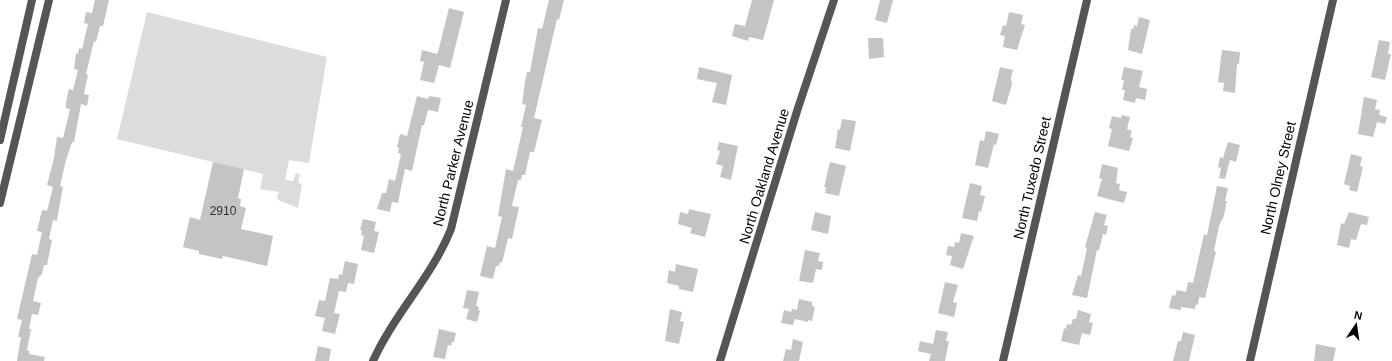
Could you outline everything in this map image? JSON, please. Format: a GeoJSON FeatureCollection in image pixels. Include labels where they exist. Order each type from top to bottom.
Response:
{"type":"FeatureCollection","features":[{"type":"Feature","properties":{"kind":"street"},"geometry":{"type":"LineString","coordinates":[[0,140],[32,0]]}},
{"type":"Feature","properties":{"kind":"street"},"geometry":{"type":"LineString","coordinates":[[0,203],[49,0]]}},
{"type":"Feature","properties":{"kind":"street","name":"North Parker Avenue"},"geometry":{"type":"LineString","coordinates":[[373,361],[391,327],[437,259],[451,229],[506,0]]}},
{"type":"Feature","properties":{"kind":"street","name":"North Oakland Avenue"},"geometry":{"type":"LineString","coordinates":[[720,361],[798,108],[834,0]]}},
{"type":"Feature","properties":{"kind":"street","name":"North Tuxedo Street"},"geometry":{"type":"LineString","coordinates":[[1003,361],[1087,0]]}},
{"type":"Feature","properties":{"kind":"street","name":"North Olney Street"},"geometry":{"type":"LineString","coordinates":[[1250,361],[1333,0]]}},
{"type":"Feature","properties":{"kind":"street"},"geometry":{"type":"LineString","coordinates":[[0,172],[4,187]]}},
{"type":"Feature","properties":{"kind":"shaded area"},"geometry":{"type":"Polygon","coordinates":[[[147,12],[327,57],[309,163],[289,160],[285,180],[293,181],[296,173],[300,174],[298,182],[302,185],[298,208],[278,200],[277,196],[279,192],[260,189],[263,174],[117,139],[147,12]]]}},
{"type":"Feature","properties":{"kind":"building"},"geometry":{"type":"Polygon","coordinates":[[[95,0],[109,0],[103,26],[100,26],[96,42],[94,41],[86,74],[88,75],[84,94],[89,95],[87,106],[81,104],[74,142],[72,142],[66,160],[60,186],[63,187],[57,221],[53,220],[49,239],[52,240],[47,265],[44,265],[42,274],[38,278],[33,301],[41,303],[38,315],[32,314],[29,329],[31,329],[27,350],[29,351],[29,354],[45,357],[44,361],[17,361],[21,337],[18,337],[22,320],[17,319],[32,254],[37,255],[42,232],[37,231],[42,210],[47,211],[53,187],[47,185],[54,158],[57,137],[63,138],[70,109],[66,108],[66,102],[69,89],[73,90],[78,70],[74,69],[76,53],[78,54],[79,48],[82,49],[88,24],[84,23],[86,12],[92,13],[95,0]]]}},
{"type":"Feature","properties":{"kind":"building"},"geometry":{"type":"Polygon","coordinates":[[[549,0],[564,0],[559,20],[557,19],[534,118],[542,120],[534,152],[530,152],[525,175],[522,175],[521,180],[518,180],[512,206],[519,207],[512,239],[508,238],[502,263],[500,262],[499,266],[496,266],[493,279],[480,276],[487,246],[495,248],[502,217],[498,216],[506,169],[513,171],[523,127],[521,127],[526,105],[522,104],[527,72],[530,72],[538,28],[542,29],[549,0]]]}},
{"type":"Feature","properties":{"kind":"building"},"geometry":{"type":"Polygon","coordinates":[[[752,0],[774,0],[763,40],[749,37],[748,41],[732,36],[735,24],[745,26],[752,0]]]}},
{"type":"Feature","properties":{"kind":"building"},"geometry":{"type":"Polygon","coordinates":[[[880,0],[893,0],[887,23],[875,20],[880,0]]]}},
{"type":"Feature","properties":{"kind":"building"},"geometry":{"type":"Polygon","coordinates":[[[449,8],[464,12],[450,68],[439,65],[434,83],[420,80],[424,62],[420,61],[422,50],[437,54],[449,8]]]}},
{"type":"Feature","properties":{"kind":"building"},"geometry":{"type":"Polygon","coordinates":[[[1009,12],[1023,15],[1021,24],[1025,25],[1017,50],[1003,47],[1005,36],[1000,35],[1003,25],[1006,26],[1009,12]]]}},
{"type":"Feature","properties":{"kind":"building"},"geometry":{"type":"Polygon","coordinates":[[[1139,17],[1150,20],[1142,54],[1128,50],[1131,29],[1133,29],[1134,25],[1137,26],[1139,17]]]}},
{"type":"Feature","properties":{"kind":"building"},"geometry":{"type":"Polygon","coordinates":[[[868,38],[883,38],[884,57],[869,59],[868,38]]]}},
{"type":"Feature","properties":{"kind":"building"},"geometry":{"type":"Polygon","coordinates":[[[1379,40],[1390,42],[1388,54],[1391,54],[1385,80],[1371,77],[1379,40]]]}},
{"type":"Feature","properties":{"kind":"building"},"geometry":{"type":"Polygon","coordinates":[[[1222,50],[1240,52],[1239,64],[1237,64],[1235,93],[1223,91],[1224,83],[1218,82],[1222,50]]]}},
{"type":"Feature","properties":{"kind":"building"},"geometry":{"type":"Polygon","coordinates":[[[699,67],[732,75],[726,105],[712,102],[717,83],[697,79],[699,67]]]}},
{"type":"Feature","properties":{"kind":"building"},"geometry":{"type":"Polygon","coordinates":[[[1000,67],[1013,70],[1011,78],[1012,84],[1006,105],[992,101],[1000,67]]]}},
{"type":"Feature","properties":{"kind":"building"},"geometry":{"type":"Polygon","coordinates":[[[1124,67],[1143,71],[1139,87],[1147,89],[1145,100],[1136,98],[1135,103],[1123,100],[1125,90],[1122,90],[1124,80],[1121,80],[1124,67]]]}},
{"type":"Feature","properties":{"kind":"building"},"geometry":{"type":"Polygon","coordinates":[[[417,96],[428,99],[429,96],[441,98],[438,112],[428,110],[424,125],[422,125],[412,171],[405,169],[398,203],[392,202],[390,212],[377,209],[382,193],[386,193],[389,179],[395,181],[401,154],[398,153],[399,148],[397,147],[400,134],[407,136],[417,96]]]}},
{"type":"Feature","properties":{"kind":"building"},"geometry":{"type":"Polygon","coordinates":[[[1364,97],[1377,100],[1375,109],[1380,110],[1379,115],[1387,117],[1385,124],[1377,122],[1373,137],[1358,134],[1364,97]]]}},
{"type":"Feature","properties":{"kind":"building"},"geometry":{"type":"Polygon","coordinates":[[[1122,115],[1130,117],[1127,129],[1132,131],[1130,137],[1133,138],[1129,151],[1108,146],[1112,129],[1109,128],[1112,116],[1121,118],[1122,115]]]}},
{"type":"Feature","properties":{"kind":"building"},"geometry":{"type":"Polygon","coordinates":[[[842,119],[856,121],[850,151],[835,148],[838,129],[840,130],[842,119]]]}},
{"type":"Feature","properties":{"kind":"building"},"geometry":{"type":"Polygon","coordinates":[[[986,131],[999,134],[996,145],[994,144],[988,168],[975,165],[980,140],[984,141],[986,131]]]}},
{"type":"Feature","properties":{"kind":"building"},"geometry":{"type":"Polygon","coordinates":[[[719,142],[738,146],[731,180],[720,177],[723,166],[716,164],[720,151],[717,150],[719,142]]]}},
{"type":"Feature","properties":{"kind":"building"},"geometry":{"type":"Polygon","coordinates":[[[1228,142],[1240,145],[1236,162],[1230,160],[1225,179],[1219,178],[1221,168],[1218,167],[1220,157],[1223,158],[1228,142]]]}},
{"type":"Feature","properties":{"kind":"building"},"geometry":{"type":"Polygon","coordinates":[[[1351,154],[1362,157],[1360,166],[1363,167],[1357,192],[1349,190],[1350,186],[1344,184],[1351,154]]]}},
{"type":"Feature","properties":{"kind":"building"},"geometry":{"type":"Polygon","coordinates":[[[213,162],[244,169],[238,198],[241,199],[240,206],[246,208],[241,229],[273,236],[267,266],[223,256],[222,259],[199,254],[199,251],[183,247],[190,217],[200,220],[213,162]]]}},
{"type":"Feature","properties":{"kind":"building"},"geometry":{"type":"Polygon","coordinates":[[[830,162],[846,166],[839,196],[825,193],[826,187],[824,187],[830,162]]]}},
{"type":"Feature","properties":{"kind":"building"},"geometry":{"type":"Polygon","coordinates":[[[1102,164],[1118,168],[1116,183],[1120,184],[1119,190],[1127,192],[1124,203],[1097,196],[1102,179],[1099,178],[1102,164]]]}},
{"type":"Feature","properties":{"kind":"building"},"geometry":{"type":"Polygon","coordinates":[[[970,183],[982,186],[980,195],[985,196],[977,221],[962,218],[970,183]]]}},
{"type":"Feature","properties":{"kind":"building"},"geometry":{"type":"Polygon","coordinates":[[[1217,186],[1228,188],[1225,201],[1227,201],[1223,219],[1219,226],[1214,251],[1216,252],[1205,298],[1199,297],[1198,305],[1196,304],[1195,309],[1181,307],[1181,310],[1169,308],[1172,295],[1175,296],[1177,290],[1186,292],[1188,282],[1193,283],[1204,234],[1207,235],[1217,186]]]}},
{"type":"Feature","properties":{"kind":"building"},"geometry":{"type":"Polygon","coordinates":[[[689,209],[711,214],[705,237],[690,233],[692,228],[678,224],[680,212],[688,214],[689,209]]]}},
{"type":"Feature","properties":{"kind":"building"},"geometry":{"type":"Polygon","coordinates":[[[815,212],[831,216],[828,234],[811,230],[815,212]]]}},
{"type":"Feature","properties":{"kind":"building"},"geometry":{"type":"Polygon","coordinates":[[[1095,212],[1107,215],[1104,225],[1108,226],[1106,235],[1103,234],[1099,250],[1097,250],[1087,298],[1072,295],[1078,275],[1081,276],[1087,248],[1085,247],[1095,212]]]}},
{"type":"Feature","properties":{"kind":"building"},"geometry":{"type":"Polygon","coordinates":[[[1349,212],[1369,217],[1367,225],[1361,224],[1356,240],[1351,239],[1349,248],[1337,245],[1341,223],[1344,224],[1349,212]]]}},
{"type":"Feature","properties":{"kind":"building"},"geometry":{"type":"Polygon","coordinates":[[[363,219],[376,222],[374,231],[379,232],[374,253],[361,250],[364,236],[361,235],[362,230],[360,230],[363,219]]]}},
{"type":"Feature","properties":{"kind":"building"},"geometry":{"type":"Polygon","coordinates":[[[961,233],[974,236],[963,269],[950,265],[952,256],[946,255],[948,246],[954,247],[955,242],[959,243],[961,233]]]}},
{"type":"Feature","properties":{"kind":"building"},"geometry":{"type":"Polygon","coordinates":[[[805,250],[820,253],[818,261],[823,262],[822,270],[816,269],[813,283],[799,281],[805,250]]]}},
{"type":"Feature","properties":{"kind":"building"},"geometry":{"type":"Polygon","coordinates":[[[345,261],[358,264],[354,284],[348,283],[346,292],[339,291],[334,313],[340,314],[335,334],[322,331],[325,318],[315,316],[319,300],[325,301],[330,278],[338,279],[339,274],[342,275],[345,261]]]}},
{"type":"Feature","properties":{"kind":"building"},"geometry":{"type":"Polygon","coordinates":[[[676,264],[698,269],[693,292],[679,289],[679,286],[667,283],[669,270],[675,272],[676,264]]]}},
{"type":"Feature","properties":{"kind":"building"},"geometry":{"type":"Polygon","coordinates":[[[945,282],[958,285],[953,302],[957,303],[954,317],[938,313],[945,282]]]}},
{"type":"Feature","properties":{"kind":"building"},"geometry":{"type":"Polygon","coordinates":[[[467,290],[479,292],[476,306],[479,307],[478,310],[480,311],[477,322],[466,319],[469,309],[463,308],[467,290]]]}},
{"type":"Feature","properties":{"kind":"building"},"geometry":{"type":"Polygon","coordinates":[[[799,299],[812,302],[812,306],[815,307],[812,321],[808,320],[808,322],[795,319],[793,325],[781,323],[784,310],[791,312],[792,309],[797,310],[799,299]]]}},
{"type":"Feature","properties":{"kind":"building"},"geometry":{"type":"Polygon","coordinates":[[[670,309],[682,312],[680,321],[684,322],[679,344],[665,341],[670,309]]]}},
{"type":"Feature","properties":{"kind":"building"},"geometry":{"type":"Polygon","coordinates":[[[1078,310],[1091,314],[1089,322],[1093,323],[1090,335],[1082,333],[1079,345],[1061,341],[1064,328],[1066,329],[1067,324],[1071,325],[1073,319],[1076,319],[1078,310]]]}},
{"type":"Feature","properties":{"kind":"building"},"geometry":{"type":"Polygon","coordinates":[[[439,329],[456,333],[454,342],[452,342],[451,346],[448,345],[445,359],[433,357],[439,329]]]}},
{"type":"Feature","properties":{"kind":"building"},"geometry":{"type":"Polygon","coordinates":[[[936,330],[948,332],[946,341],[949,341],[945,361],[929,361],[931,354],[918,351],[920,341],[933,344],[936,330]]]}},
{"type":"Feature","properties":{"kind":"building"},"geometry":{"type":"Polygon","coordinates":[[[1183,332],[1195,335],[1189,361],[1173,361],[1178,341],[1181,341],[1183,332]]]}},
{"type":"Feature","properties":{"kind":"building"},"geometry":{"type":"Polygon","coordinates":[[[793,339],[803,342],[799,361],[783,361],[786,349],[791,350],[793,339]]]}},
{"type":"Feature","properties":{"kind":"building"},"geometry":{"type":"Polygon","coordinates":[[[1316,344],[1336,348],[1333,361],[1314,361],[1316,344]]]}},
{"type":"Feature","properties":{"kind":"building"},"geometry":{"type":"Polygon","coordinates":[[[318,346],[331,349],[329,361],[315,361],[318,346]]]}}]}
